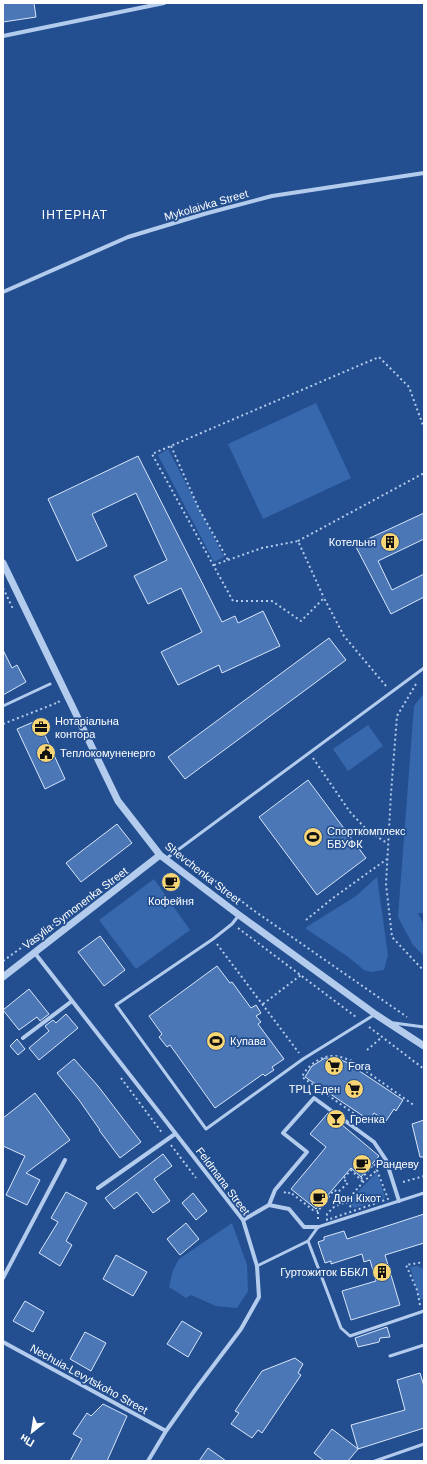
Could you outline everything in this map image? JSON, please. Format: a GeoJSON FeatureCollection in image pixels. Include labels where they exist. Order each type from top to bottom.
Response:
{"type":"FeatureCollection","features":[{"type":"Feature","properties":{"kind":"street"},"geometry":{"type":"LineString","coordinates":[[3,36],[164,3]]}},
{"type":"Feature","properties":{"kind":"street","name":"Mykolaivka Street"},"geometry":{"type":"LineString","coordinates":[[3,292],[128,237],[204,214],[272,196],[424,173]]}},
{"type":"Feature","properties":{"kind":"street","name":"Shevchenka Street"},"geometry":{"type":"LineString","coordinates":[[3,563],[118,801],[163,857],[239,915],[375,1014],[424,1046]]}},
{"type":"Feature","properties":{"kind":"street","name":"Vasylia Symonenka Street"},"geometry":{"type":"LineString","coordinates":[[3,977],[34,952],[163,857]]}},
{"type":"Feature","properties":{"kind":"street","name":"Feldmana Street"},"geometry":{"type":"LineString","coordinates":[[34,952],[243,1220],[257,1266],[259,1297],[252,1310],[241,1329],[166,1431],[148,1461]]}},
{"type":"Feature","properties":{"kind":"street"},"geometry":{"type":"LineString","coordinates":[[23,1038],[72,1001]]}},
{"type":"Feature","properties":{"kind":"street"},"geometry":{"type":"LineString","coordinates":[[243,1220],[269,1205],[275,1190],[307,1152],[283,1133],[314,1098],[374,1142],[386,1160],[399,1201]]}},
{"type":"Feature","properties":{"kind":"street"},"geometry":{"type":"LineString","coordinates":[[98,1188],[175,1134]]}},
{"type":"Feature","properties":{"kind":"street"},"geometry":{"type":"LineString","coordinates":[[3,1278],[65,1160]]}},
{"type":"Feature","properties":{"kind":"street"},"geometry":{"type":"LineString","coordinates":[[269,1205],[289,1209],[304,1227],[318,1227]]}},
{"type":"Feature","properties":{"kind":"street","name":"Nechuia-Levytskoho Street"},"geometry":{"type":"LineString","coordinates":[[3,1342],[166,1431]]}},
{"type":"Feature","properties":{"kind":"lane"},"geometry":{"type":"LineString","coordinates":[[163,857],[176,852],[424,668]]}},
{"type":"Feature","properties":{"kind":"lane"},"geometry":{"type":"LineString","coordinates":[[3,706],[50,684]]}},
{"type":"Feature","properties":{"kind":"lane"},"geometry":{"type":"LineString","coordinates":[[239,915],[232,924],[213,939],[116,1005],[206,1129],[303,1058],[375,1014]]}},
{"type":"Feature","properties":{"kind":"lane"},"geometry":{"type":"LineString","coordinates":[[390,1023],[422,1027]]}},
{"type":"Feature","properties":{"kind":"lane"},"geometry":{"type":"LineString","coordinates":[[257,1266],[308,1241],[318,1227],[424,1193]]}},
{"type":"Feature","properties":{"kind":"lane"},"geometry":{"type":"LineString","coordinates":[[308,1241],[341,1328],[350,1336],[422,1311]]}},
{"type":"Feature","properties":{"kind":"lane"},"geometry":{"type":"LineString","coordinates":[[390,1356],[424,1345]]}},
{"type":"Feature","properties":{"kind":"lane"},"geometry":{"type":"LineString","coordinates":[[375,1461],[424,1444]]}},
{"type":"Feature","properties":{"kind":"path"},"geometry":{"type":"LineString","coordinates":[[324,598],[301,621],[272,601],[233,601],[152,454],[379,357],[409,387],[424,428]]}},
{"type":"Feature","properties":{"kind":"path"},"geometry":{"type":"LineString","coordinates":[[171,446],[200,509],[228,560]]}},
{"type":"Feature","properties":{"kind":"path"},"geometry":{"type":"LineString","coordinates":[[214,565],[262,548],[298,541],[424,473]]}},
{"type":"Feature","properties":{"kind":"path"},"geometry":{"type":"LineString","coordinates":[[298,541],[324,598],[344,636],[391,692]]}},
{"type":"Feature","properties":{"kind":"path"},"geometry":{"type":"LineString","coordinates":[[3,588],[16,616]]}},
{"type":"Feature","properties":{"kind":"path"},"geometry":{"type":"LineString","coordinates":[[420,681],[416,683],[398,716],[386,884],[392,937],[424,970]]}},
{"type":"Feature","properties":{"kind":"path"},"geometry":{"type":"LineString","coordinates":[[3,724],[58,702],[50,684]]}},
{"type":"Feature","properties":{"kind":"path"},"geometry":{"type":"LineString","coordinates":[[309,752],[350,812],[368,831],[388,843]]}},
{"type":"Feature","properties":{"kind":"path"},"geometry":{"type":"LineString","coordinates":[[176,852],[253,910],[422,1027]]}},
{"type":"Feature","properties":{"kind":"path"},"geometry":{"type":"LineString","coordinates":[[306,920],[333,898],[387,859]]}},
{"type":"Feature","properties":{"kind":"path"},"geometry":{"type":"LineString","coordinates":[[213,939],[303,1058]]}},
{"type":"Feature","properties":{"kind":"path"},"geometry":{"type":"LineString","coordinates":[[263,1004],[301,975]]}},
{"type":"Feature","properties":{"kind":"path"},"geometry":{"type":"LineString","coordinates":[[367,1050],[382,1037]]}},
{"type":"Feature","properties":{"kind":"path"},"geometry":{"type":"LineString","coordinates":[[366,1122],[302,1077],[304,1071],[326,1057],[331,1055],[340,1056],[352,1061],[415,1106]]}},
{"type":"Feature","properties":{"kind":"path"},"geometry":{"type":"LineString","coordinates":[[360,1179],[374,1164],[377,1170],[388,1199],[327,1220],[327,1214],[334,1207],[346,1202],[363,1182],[377,1170]]}},
{"type":"Feature","properties":{"kind":"path"},"geometry":{"type":"LineString","coordinates":[[318,1211],[334,1190],[338,1192],[348,1183],[343,1179],[351,1170],[363,1182]]}},
{"type":"Feature","properties":{"kind":"path"},"geometry":{"type":"LineString","coordinates":[[403,1182],[424,1176]]}},
{"type":"Feature","properties":{"kind":"path"},"geometry":{"type":"LineString","coordinates":[[346,1202],[354,1210]]}},
{"type":"Feature","properties":{"kind":"path"},"geometry":{"type":"LineString","coordinates":[[422,1311],[406,1264],[424,1262]]}},
{"type":"Feature","properties":{"kind":"shaded area"},"geometry":{"type":"Polygon","coordinates":[[[316,403],[351,478],[263,519],[228,444],[316,403]]]}},
{"type":"Feature","properties":{"kind":"shaded area"},"geometry":{"type":"Polygon","coordinates":[[[168,449],[224,557],[214,562],[158,455],[168,449]]]}},
{"type":"Feature","properties":{"kind":"shaded area"},"geometry":{"type":"Polygon","coordinates":[[[424,693],[424,913],[418,913],[424,925],[424,956],[413,945],[398,917],[414,706],[424,693]]]}},
{"type":"Feature","properties":{"kind":"shaded area"},"geometry":{"type":"Polygon","coordinates":[[[368,725],[383,746],[348,771],[333,749],[368,725]]]}},
{"type":"Feature","properties":{"kind":"shaded area"},"geometry":{"type":"Polygon","coordinates":[[[377,877],[388,955],[384,970],[371,972],[364,970],[347,956],[305,928],[356,896],[377,877]]]}},
{"type":"Feature","properties":{"kind":"shaded area"},"geometry":{"type":"Polygon","coordinates":[[[154,879],[190,930],[136,969],[99,920],[154,879]]]}},
{"type":"Feature","properties":{"kind":"shaded area"},"geometry":{"type":"Polygon","coordinates":[[[377,1172],[385,1198],[354,1208],[348,1202],[377,1172]]]}},
{"type":"Feature","properties":{"kind":"shaded area"},"geometry":{"type":"Polygon","coordinates":[[[232,1223],[247,1265],[248,1291],[237,1308],[216,1306],[191,1295],[186,1298],[169,1287],[173,1270],[179,1259],[232,1223]]]}},
{"type":"Feature","properties":{"kind":"shaded area"},"geometry":{"type":"Polygon","coordinates":[[[418,1266],[424,1269],[424,1298],[420,1300],[410,1267],[418,1266]]]}},
{"type":"Feature","properties":{"kind":"building"},"geometry":{"type":"Polygon","coordinates":[[[3,3],[34,3],[36,17],[3,22],[3,3]]]}},
{"type":"Feature","properties":{"kind":"building"},"geometry":{"type":"Polygon","coordinates":[[[138,456],[222,622],[235,616],[238,623],[263,611],[280,646],[222,673],[219,665],[178,685],[161,652],[202,632],[181,588],[148,604],[134,576],[167,560],[136,493],[92,514],[107,546],[77,561],[48,499],[138,456]]]}},
{"type":"Feature","properties":{"kind":"building"},"geometry":{"type":"Polygon","coordinates":[[[424,513],[424,539],[378,561],[392,590],[424,574],[424,597],[391,614],[355,545],[424,513]]]}},
{"type":"Feature","properties":{"kind":"building"},"geometry":{"type":"Polygon","coordinates":[[[329,638],[346,660],[185,779],[168,757],[329,638]]]}},
{"type":"Feature","properties":{"kind":"building"},"geometry":{"type":"Polygon","coordinates":[[[3,650],[12,668],[17,665],[26,682],[3,695],[3,650]]]}},
{"type":"Feature","properties":{"kind":"building"},"geometry":{"type":"Polygon","coordinates":[[[38,720],[65,779],[45,789],[17,729],[38,720]]]}},
{"type":"Feature","properties":{"kind":"building","name":"Спорткомплекс БВУФК"},"geometry":{"type":"Polygon","coordinates":[[[308,780],[366,858],[317,895],[259,817],[308,780]]]}},
{"type":"Feature","properties":{"kind":"building"},"geometry":{"type":"Polygon","coordinates":[[[117,824],[132,843],[81,882],[66,863],[117,824]]]}},
{"type":"Feature","properties":{"kind":"building"},"geometry":{"type":"Polygon","coordinates":[[[100,936],[125,970],[104,986],[78,952],[100,936]]]}},
{"type":"Feature","properties":{"kind":"building","name":"Купава"},"geometry":{"type":"Polygon","coordinates":[[[217,966],[230,983],[232,982],[251,1008],[256,1005],[261,1013],[256,1016],[261,1022],[258,1024],[284,1059],[272,1067],[274,1070],[265,1076],[263,1074],[215,1108],[170,1045],[167,1047],[159,1037],[162,1034],[149,1016],[217,966]]]}},
{"type":"Feature","properties":{"kind":"building"},"geometry":{"type":"Polygon","coordinates":[[[29,989],[49,1014],[40,1021],[37,1017],[19,1030],[3,1010],[29,989]]]}},
{"type":"Feature","properties":{"kind":"building"},"geometry":{"type":"Polygon","coordinates":[[[66,1014],[78,1028],[39,1060],[29,1048],[49,1031],[45,1026],[53,1020],[56,1023],[66,1014]]]}},
{"type":"Feature","properties":{"kind":"building"},"geometry":{"type":"Polygon","coordinates":[[[17,1039],[25,1049],[18,1055],[10,1046],[17,1039]]]}},
{"type":"Feature","properties":{"kind":"building","name":"ТРЦ Еден"},"geometry":{"type":"Polygon","coordinates":[[[325,1058],[338,1059],[346,1062],[403,1100],[396,1111],[394,1109],[386,1121],[374,1113],[369,1120],[305,1077],[312,1066],[325,1058]]]}},
{"type":"Feature","properties":{"kind":"building"},"geometry":{"type":"Polygon","coordinates":[[[74,1059],[98,1086],[141,1142],[120,1158],[79,1100],[57,1073],[74,1059]]]}},
{"type":"Feature","properties":{"kind":"building"},"geometry":{"type":"Polygon","coordinates":[[[35,1093],[70,1140],[26,1173],[40,1180],[27,1205],[6,1195],[25,1156],[3,1146],[3,1118],[35,1093]]]}},
{"type":"Feature","properties":{"kind":"building"},"geometry":{"type":"Polygon","coordinates":[[[328,1113],[379,1156],[361,1177],[351,1168],[316,1209],[291,1189],[326,1147],[310,1134],[328,1113]]]}},
{"type":"Feature","properties":{"kind":"building"},"geometry":{"type":"Polygon","coordinates":[[[424,1120],[424,1157],[420,1157],[412,1124],[424,1120]]]}},
{"type":"Feature","properties":{"kind":"building"},"geometry":{"type":"Polygon","coordinates":[[[163,1154],[172,1166],[154,1179],[170,1201],[153,1213],[137,1192],[114,1209],[105,1198],[163,1154]]]}},
{"type":"Feature","properties":{"kind":"building"},"geometry":{"type":"Polygon","coordinates":[[[66,1192],[87,1203],[66,1241],[72,1245],[60,1266],[39,1253],[58,1222],[51,1218],[66,1192]]]}},
{"type":"Feature","properties":{"kind":"building"},"geometry":{"type":"Polygon","coordinates":[[[193,1193],[207,1211],[196,1220],[182,1203],[193,1193]]]}},
{"type":"Feature","properties":{"kind":"building","name":"Гуртожиток ББКЛ"},"geometry":{"type":"Polygon","coordinates":[[[424,1214],[424,1243],[385,1255],[400,1305],[351,1320],[342,1291],[376,1281],[370,1260],[364,1262],[362,1254],[331,1264],[331,1261],[325,1263],[318,1242],[324,1240],[324,1237],[344,1231],[347,1239],[424,1214]]]}},
{"type":"Feature","properties":{"kind":"building"},"geometry":{"type":"Polygon","coordinates":[[[186,1223],[199,1239],[180,1255],[167,1239],[186,1223]]]}},
{"type":"Feature","properties":{"kind":"building"},"geometry":{"type":"Polygon","coordinates":[[[116,1255],[147,1272],[133,1296],[103,1279],[116,1255]]]}},
{"type":"Feature","properties":{"kind":"building"},"geometry":{"type":"Polygon","coordinates":[[[25,1301],[44,1312],[33,1332],[13,1321],[25,1301]]]}},
{"type":"Feature","properties":{"kind":"building"},"geometry":{"type":"Polygon","coordinates":[[[182,1321],[202,1333],[188,1357],[167,1344],[182,1321]]]}},
{"type":"Feature","properties":{"kind":"building"},"geometry":{"type":"Polygon","coordinates":[[[387,1327],[390,1337],[380,1338],[379,1342],[358,1347],[355,1338],[387,1327]]]}},
{"type":"Feature","properties":{"kind":"building"},"geometry":{"type":"Polygon","coordinates":[[[85,1332],[106,1343],[91,1371],[70,1359],[85,1332]]]}},
{"type":"Feature","properties":{"kind":"building"},"geometry":{"type":"Polygon","coordinates":[[[295,1358],[303,1364],[298,1373],[301,1375],[262,1433],[258,1430],[252,1438],[231,1424],[239,1413],[235,1411],[262,1371],[295,1358]]]}},
{"type":"Feature","properties":{"kind":"building"},"geometry":{"type":"Polygon","coordinates":[[[420,1373],[424,1386],[424,1428],[358,1449],[351,1425],[405,1410],[397,1380],[420,1373]]]}},
{"type":"Feature","properties":{"kind":"building"},"geometry":{"type":"Polygon","coordinates":[[[103,1404],[127,1416],[107,1461],[70,1461],[82,1439],[73,1434],[87,1413],[91,1416],[103,1404]]]}},
{"type":"Feature","properties":{"kind":"building"},"geometry":{"type":"Polygon","coordinates":[[[332,1429],[358,1449],[348,1461],[324,1461],[314,1453],[332,1429]]]}},
{"type":"Feature","properties":{"kind":"building"},"geometry":{"type":"Polygon","coordinates":[[[208,1448],[226,1461],[199,1461],[208,1448]]]}},
{"type":"Feature","properties":{"kind":"place","name":"Котельня"},"geometry":{"type":"Point","coordinates":[390,542]}},
{"type":"Feature","properties":{"kind":"place","name":"Нотаріальна контора"},"geometry":{"type":"Point","coordinates":[41,727]}},
{"type":"Feature","properties":{"kind":"place","name":"Теплокомуненерго"},"geometry":{"type":"Point","coordinates":[46,753]}},
{"type":"Feature","properties":{"kind":"place","name":"Спорткомплекс БВУФК"},"geometry":{"type":"Point","coordinates":[313,837]}},
{"type":"Feature","properties":{"kind":"place","name":"Кофейня"},"geometry":{"type":"Point","coordinates":[171,882]}},
{"type":"Feature","properties":{"kind":"place","name":"Купава"},"geometry":{"type":"Point","coordinates":[216,1041]}},
{"type":"Feature","properties":{"kind":"place","name":"Fora"},"geometry":{"type":"Point","coordinates":[334,1066]}},
{"type":"Feature","properties":{"kind":"place","name":"ТРЦ Еден"},"geometry":{"type":"Point","coordinates":[354,1089]}},
{"type":"Feature","properties":{"kind":"place","name":"Гренка"},"geometry":{"type":"Point","coordinates":[336,1119]}},
{"type":"Feature","properties":{"kind":"place","name":"Рандеву"},"geometry":{"type":"Point","coordinates":[362,1164]}},
{"type":"Feature","properties":{"kind":"place","name":"Дон Кіхот"},"geometry":{"type":"Point","coordinates":[319,1198]}},
{"type":"Feature","properties":{"kind":"place","name":"Гуртожиток ББКЛ"},"geometry":{"type":"Point","coordinates":[382,1272]}},
{"type":"Feature","properties":{"kind":"district","name":"ІНТЕРНАТ"},"geometry":{"type":"Point","coordinates":[75,215]}}]}
